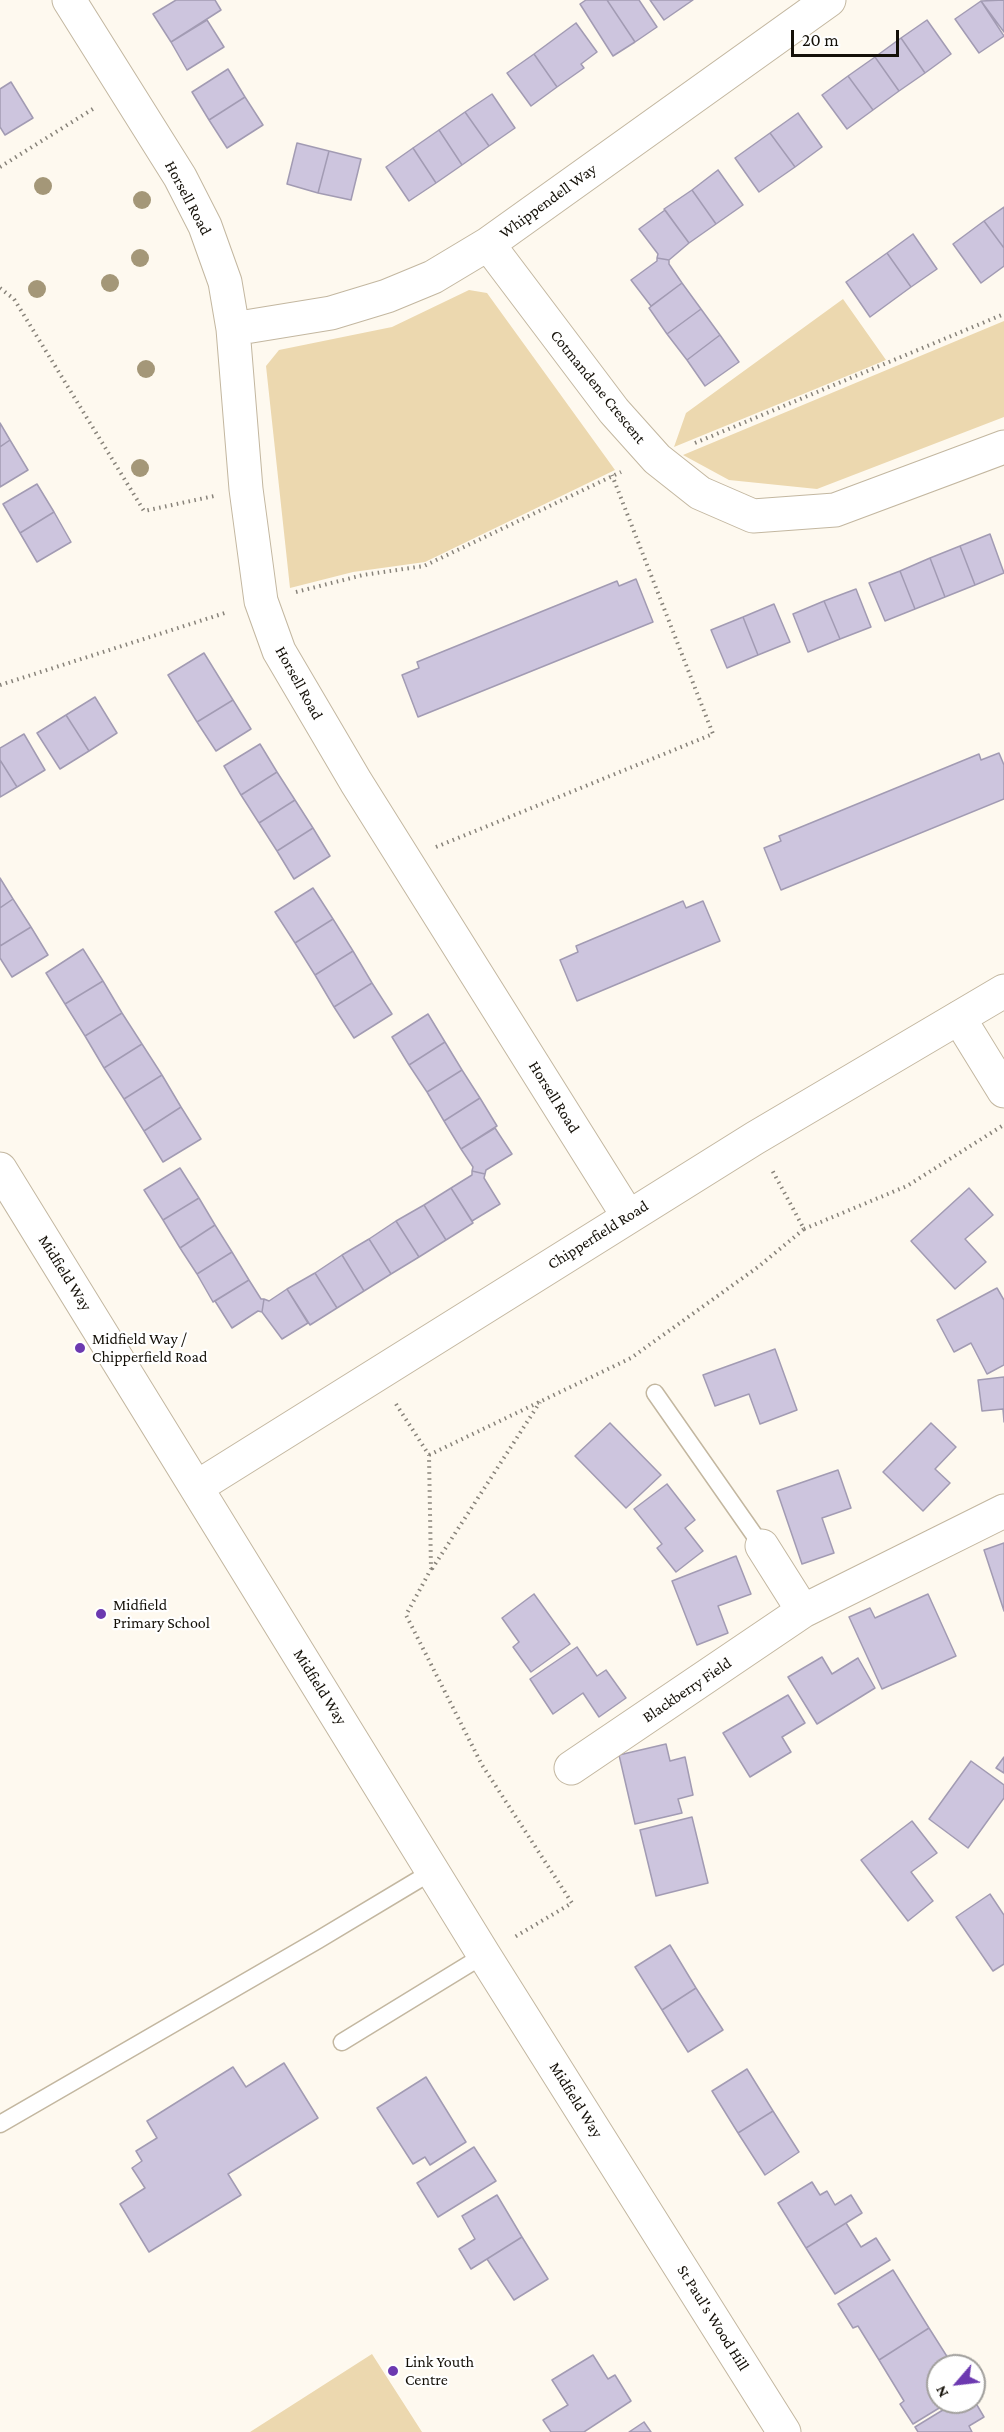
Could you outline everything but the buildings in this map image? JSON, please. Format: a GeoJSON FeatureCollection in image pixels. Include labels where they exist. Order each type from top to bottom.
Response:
{"type":"FeatureCollection","features":[{"type":"Feature","properties":{"kind":"street","name":"Horsell Road"},"geometry":{"type":"LineString","coordinates":[[69,0],[180,177],[205,226],[225,282],[233,329],[246,489],[261,601],[279,651],[405,860],[628,1216]]}},
{"type":"Feature","properties":{"kind":"street","name":"Whippendell Way"},"geometry":{"type":"LineString","coordinates":[[233,329],[331,312],[387,296],[433,277],[488,244],[829,0]]}},
{"type":"Feature","properties":{"kind":"street","name":"Cotmandene Crescent"},"geometry":{"type":"LineString","coordinates":[[488,244],[614,411],[657,459],[700,493],[753,516],[835,510],[1004,447]]}},
{"type":"Feature","properties":{"kind":"street","name":"Chipperfield Road"},"geometry":{"type":"LineString","coordinates":[[197,1487],[628,1216],[1004,991]]}},
{"type":"Feature","properties":{"kind":"street"},"geometry":{"type":"LineString","coordinates":[[959,1018],[1004,1091]]}},
{"type":"Feature","properties":{"kind":"street","name":"Midfield Way"},"geometry":{"type":"LineString","coordinates":[[0,1168],[484,1956],[642,2205]]}},
{"type":"Feature","properties":{"kind":"street","name":"Blackberry Field"},"geometry":{"type":"LineString","coordinates":[[571,1768],[803,1611],[1004,1510]]}},
{"type":"Feature","properties":{"kind":"street"},"geometry":{"type":"LineString","coordinates":[[762,1546],[803,1611]]}},
{"type":"Feature","properties":{"kind":"street","name":"St Paul's Wood Hill"},"geometry":{"type":"LineString","coordinates":[[642,2205],[784,2432]]}},
{"type":"Feature","properties":{"kind":"lane"},"geometry":{"type":"LineString","coordinates":[[655,1393],[762,1546]]}},
{"type":"Feature","properties":{"kind":"lane"},"geometry":{"type":"LineString","coordinates":[[0,2124],[433,1871]]}},
{"type":"Feature","properties":{"kind":"lane"},"geometry":{"type":"LineString","coordinates":[[342,2042],[484,1956]]}},
{"type":"Feature","properties":{"kind":"path"},"geometry":{"type":"LineString","coordinates":[[0,167],[125,89]]}},
{"type":"Feature","properties":{"kind":"path"},"geometry":{"type":"LineString","coordinates":[[0,288],[14,299],[144,512],[246,489]]}},
{"type":"Feature","properties":{"kind":"path"},"geometry":{"type":"LineString","coordinates":[[0,685],[261,601],[363,575],[424,566],[612,475],[657,459],[1004,314]]}},
{"type":"Feature","properties":{"kind":"path"},"geometry":{"type":"LineString","coordinates":[[405,860],[713,734],[612,475]]}},
{"type":"Feature","properties":{"kind":"path"},"geometry":{"type":"LineString","coordinates":[[429,1455],[631,1358],[758,1267],[804,1230],[907,1186],[1004,1125]]}},
{"type":"Feature","properties":{"kind":"path"},"geometry":{"type":"LineString","coordinates":[[755,1138],[804,1230]]}},
{"type":"Feature","properties":{"kind":"path"},"geometry":{"type":"LineString","coordinates":[[376,1373],[429,1455],[431,1569]]}},
{"type":"Feature","properties":{"kind":"path"},"geometry":{"type":"LineString","coordinates":[[484,1956],[572,1903],[482,1765],[406,1615],[431,1569],[542,1400]]}},
{"type":"Feature","properties":{"kind":"shaded area"},"geometry":{"type":"Polygon","coordinates":[[[469,290],[487,293],[615,470],[425,562],[353,572],[290,588],[266,366],[279,350],[392,327],[469,290]]]}},
{"type":"Feature","properties":{"kind":"shaded area"},"geometry":{"type":"Polygon","coordinates":[[[843,299],[886,360],[674,447],[686,413],[843,299]]]}},
{"type":"Feature","properties":{"kind":"shaded area"},"geometry":{"type":"Polygon","coordinates":[[[1004,321],[1004,417],[817,489],[729,480],[683,455],[1004,321]]]}},
{"type":"Feature","properties":{"kind":"shaded area"},"geometry":{"type":"Polygon","coordinates":[[[372,2354],[422,2432],[250,2432],[372,2354]]]}},
{"type":"Feature","properties":{"kind":"place","name":"Midfield Way / Chipperfield Road"},"geometry":{"type":"Point","coordinates":[80,1348]}},
{"type":"Feature","properties":{"kind":"place","name":"Midfield Primary School"},"geometry":{"type":"Point","coordinates":[101,1614]}},
{"type":"Feature","properties":{"kind":"place","name":"Link Youth Centre"},"geometry":{"type":"Point","coordinates":[393,2371]}}]}
